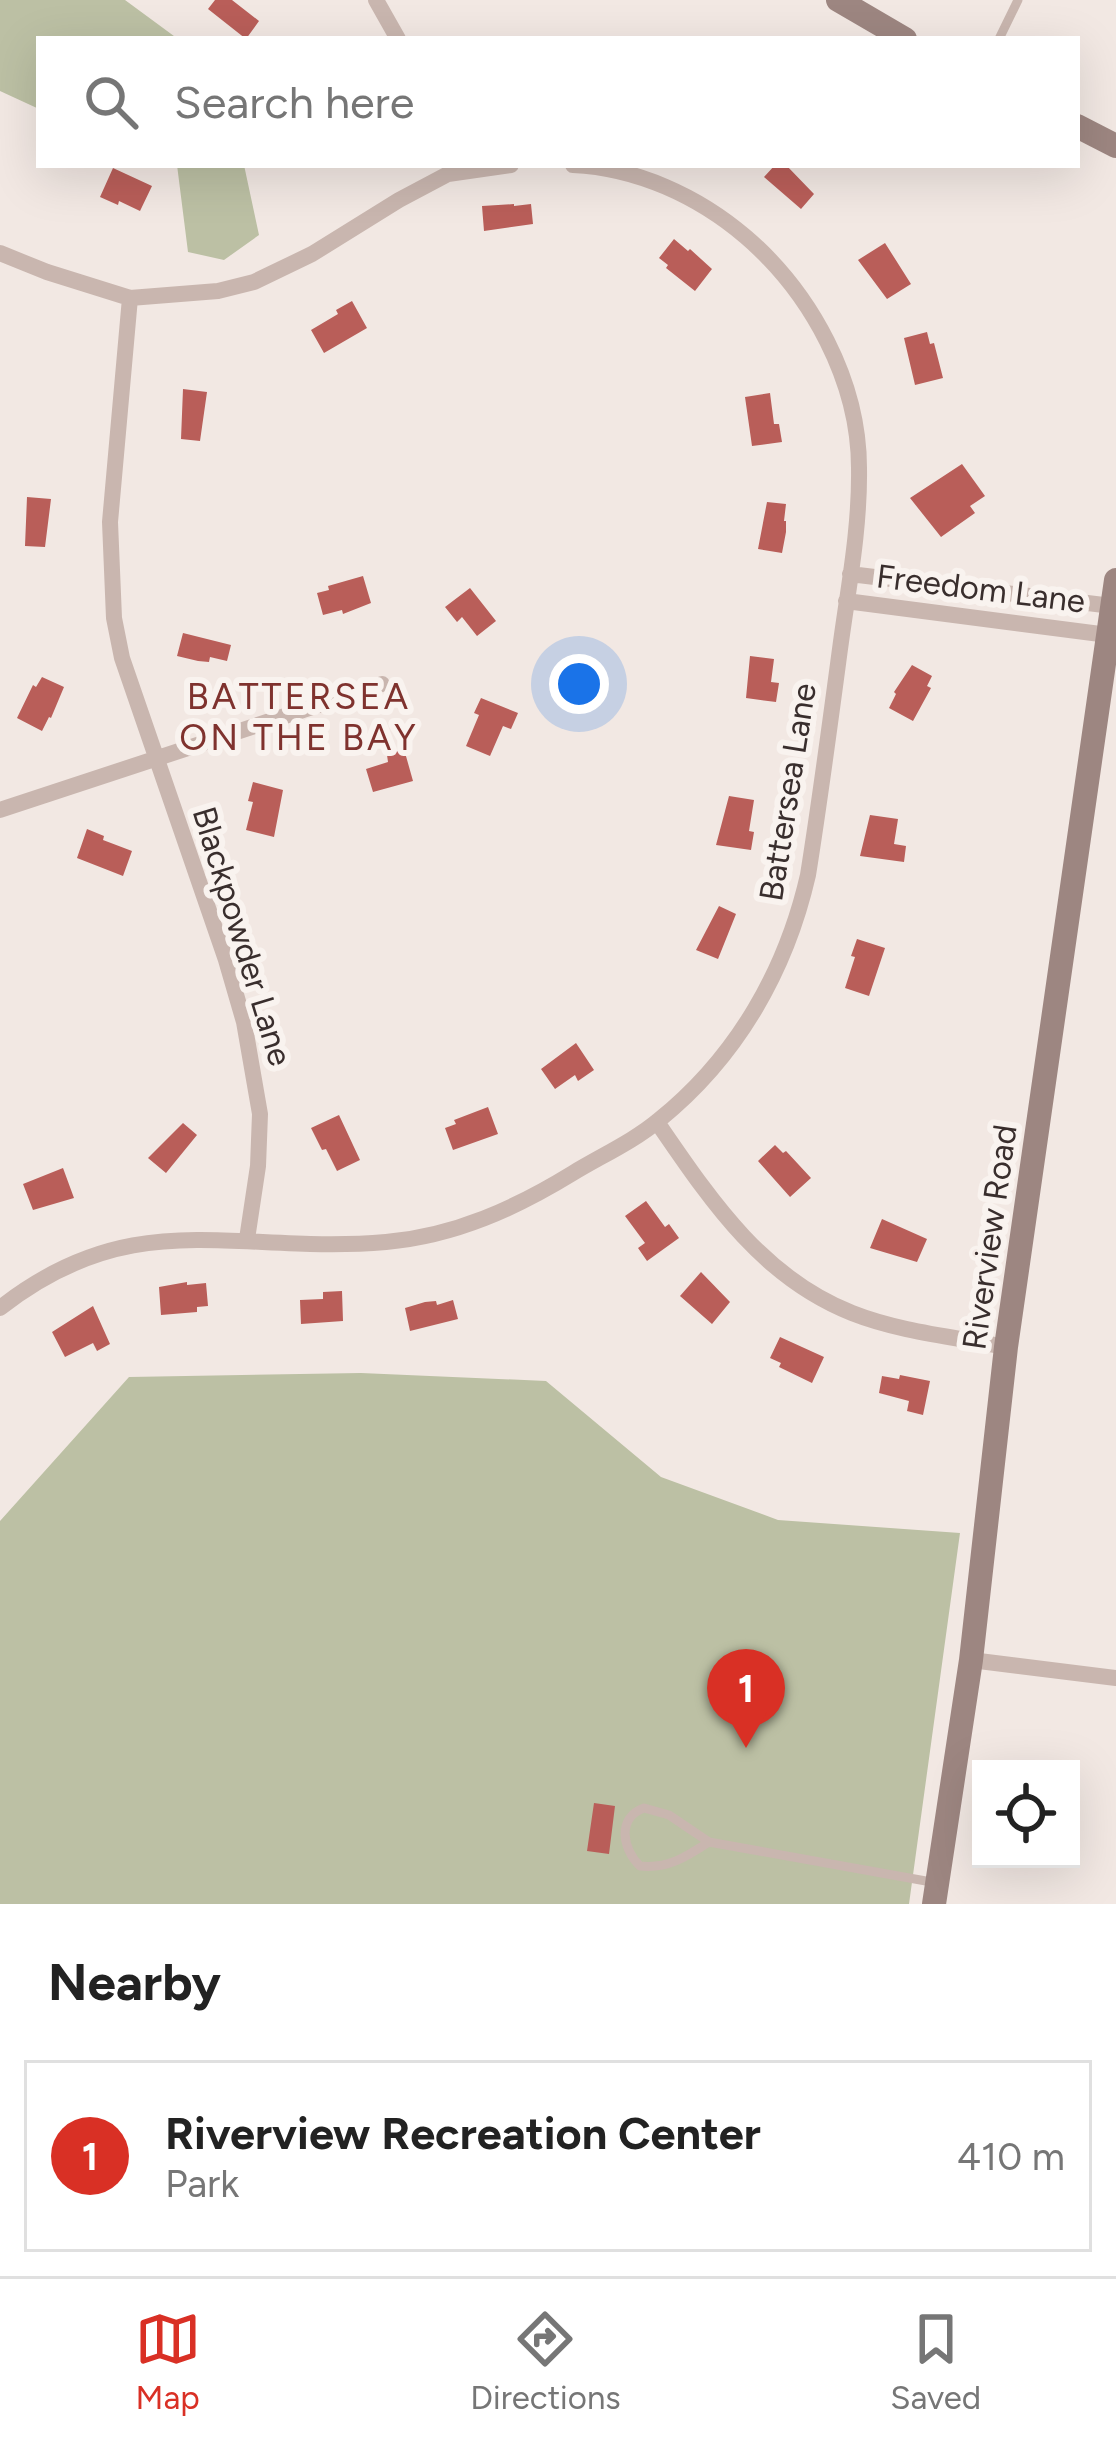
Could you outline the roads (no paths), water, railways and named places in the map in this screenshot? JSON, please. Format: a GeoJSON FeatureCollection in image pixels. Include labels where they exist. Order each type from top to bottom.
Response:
{"type":"FeatureCollection","features":[{"type":"Feature","properties":{"kind":"street"},"geometry":{"type":"LineString","coordinates":[[376,0],[396,36]]}},
{"type":"Feature","properties":{"kind":"street"},"geometry":{"type":"LineString","coordinates":[[838,0],[900,36]]}},
{"type":"Feature","properties":{"kind":"street"},"geometry":{"type":"LineString","coordinates":[[1080,128],[1116,146]]}},
{"type":"Feature","properties":{"kind":"street","name":"Battersea Lane"},"geometry":{"type":"LineString","coordinates":[[0,1308],[34,1283],[124,1246],[194,1239],[390,1242],[447,1231],[515,1206],[657,1122],[745,1027],[777,973],[794,928],[817,819],[856,536],[860,466],[854,422],[822,333],[798,293],[756,246],[701,205],[613,168]]}},
{"type":"Feature","properties":{"kind":"street"},"geometry":{"type":"LineString","coordinates":[[0,253],[130,298],[218,292],[254,282],[312,254],[446,170]]}},
{"type":"Feature","properties":{"kind":"street","name":"Blackpowder Lane"},"geometry":{"type":"LineString","coordinates":[[130,298],[110,522],[113,618],[122,658],[226,960],[256,1077],[260,1141],[247,1240]]}},
{"type":"Feature","properties":{"kind":"street","name":"Freedom Lane"},"geometry":{"type":"LineString","coordinates":[[850,574],[1112,606]]}},
{"type":"Feature","properties":{"kind":"street","name":"Riverview Road"},"geometry":{"type":"LineString","coordinates":[[935,1893],[971,1660],[1006,1347],[1116,580]]}},
{"type":"Feature","properties":{"kind":"street","name":"Freedom Lane"},"geometry":{"type":"LineString","coordinates":[[846,601],[1108,635]]}},
{"type":"Feature","properties":{"kind":"street"},"geometry":{"type":"LineString","coordinates":[[0,810],[382,685]]}},
{"type":"Feature","properties":{"kind":"street"},"geometry":{"type":"LineString","coordinates":[[657,1122],[719,1210],[749,1245],[792,1282],[853,1314],[1006,1347]]}},
{"type":"Feature","properties":{"kind":"street"},"geometry":{"type":"LineString","coordinates":[[971,1660],[1116,1678]]}},
{"type":"Feature","properties":{"kind":"lane"},"geometry":{"type":"LineString","coordinates":[[1000,36],[1018,0]]}},
{"type":"Feature","properties":{"kind":"lane"},"geometry":{"type":"LineString","coordinates":[[709,1842],[680,1861],[640,1866],[626,1847],[626,1823],[634,1811],[657,1810],[709,1842],[935,1893]]}},
{"type":"Feature","properties":{"kind":"place","name":"Riverview Recreation Center"},"geometry":{"type":"Point","coordinates":[746,1748]}},
{"type":"Feature","properties":{"kind":"district","name":"BATTERSEA ON THE BAY"},"geometry":{"type":"Point","coordinates":[299,716]}}]}
